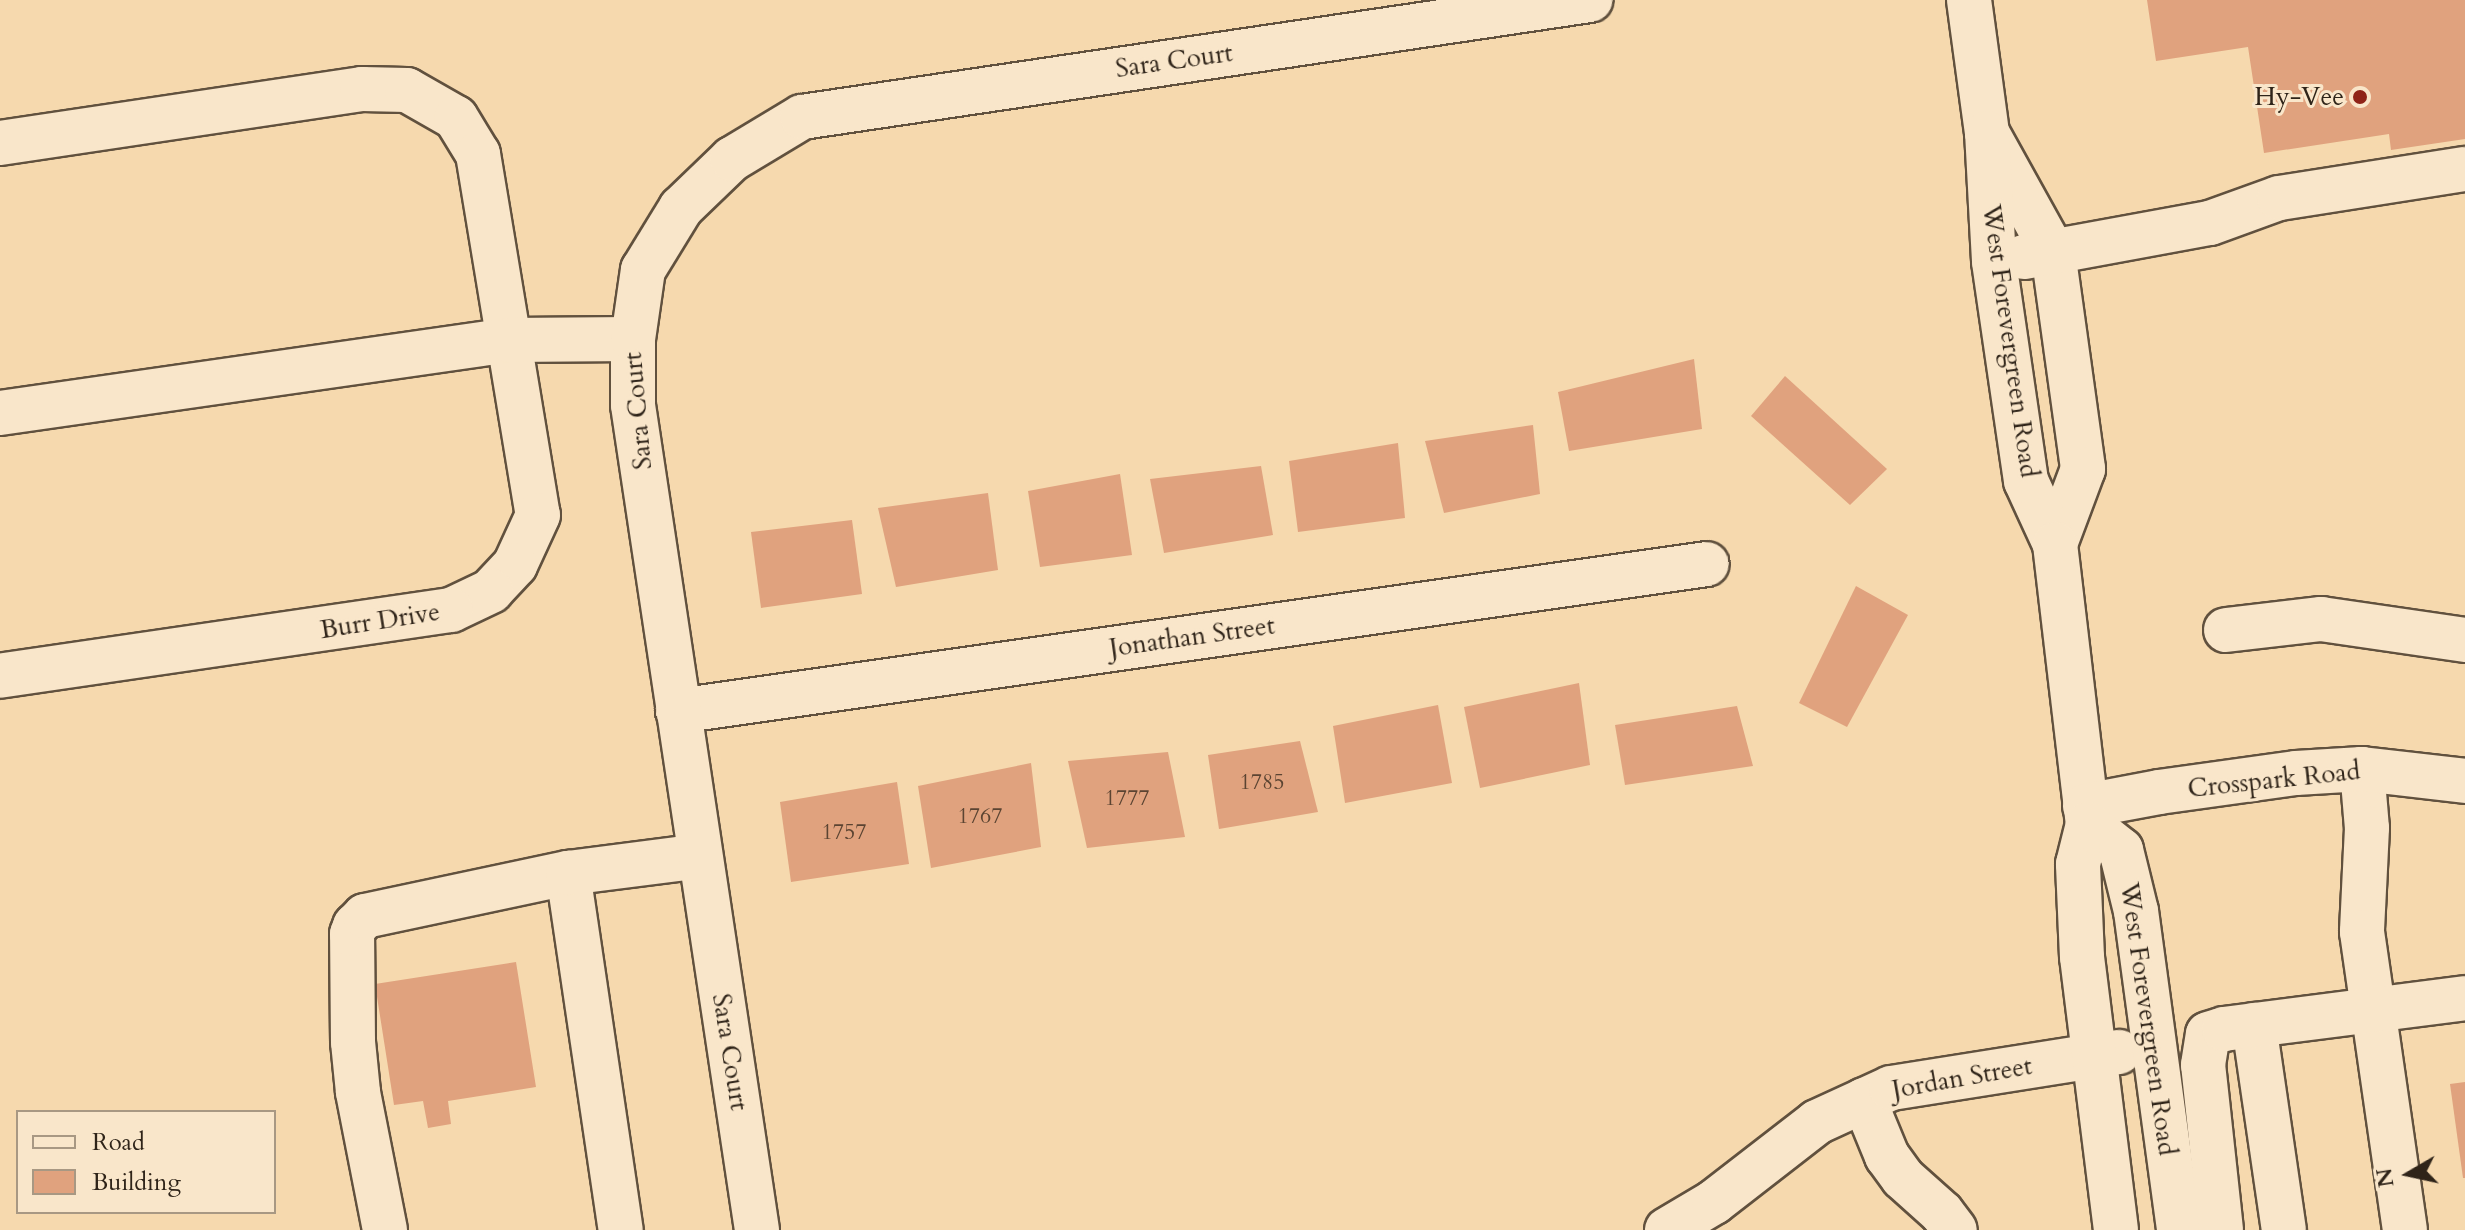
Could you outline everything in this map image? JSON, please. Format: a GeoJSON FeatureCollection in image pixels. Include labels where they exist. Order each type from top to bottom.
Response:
{"type":"FeatureCollection","features":[{"type":"Feature","properties":{"kind":"street","name":"Sara Court"},"geometry":{"type":"LineString","coordinates":[[757,1230],[633,405],[633,339],[643,270],[681,208],[732,159],[802,117],[1590,0]]}},
{"type":"Feature","properties":{"kind":"street","name":"West Forevergreen Road"},"geometry":{"type":"LineString","coordinates":[[1969,0],[1987,133],[1994,261],[2026,481],[2055,544],[2086,815],[2078,864],[2082,957],[2116,1230]]}},
{"type":"Feature","properties":{"kind":"street","name":"Burr Drive"},"geometry":{"type":"LineString","coordinates":[[0,143],[362,89],[407,90],[456,118],[478,154],[538,515],[515,565],[491,591],[451,610],[0,676]]}},
{"type":"Feature","properties":{"kind":"street","name":"West Forevergreen Road"},"geometry":{"type":"LineString","coordinates":[[1987,133],[2053,252],[2083,469],[2055,544]]}},
{"type":"Feature","properties":{"kind":"street"},"geometry":{"type":"LineString","coordinates":[[1994,261],[2210,223],[2279,198],[2465,169]]}},
{"type":"Feature","properties":{"kind":"street"},"geometry":{"type":"LineString","coordinates":[[0,413],[509,340],[633,339]]}},
{"type":"Feature","properties":{"kind":"street","name":"Jonathan Street"},"geometry":{"type":"LineString","coordinates":[[678,711],[1707,564]]}},
{"type":"Feature","properties":{"kind":"street"},"geometry":{"type":"LineString","coordinates":[[2226,630],[2321,619],[2465,640]]}},
{"type":"Feature","properties":{"kind":"street"},"geometry":{"type":"LineString","coordinates":[[2362,769],[2367,828],[2362,932],[2405,1230]]}},
{"type":"Feature","properties":{"kind":"street","name":"Crosspark Road"},"geometry":{"type":"LineString","coordinates":[[2086,815],[2159,792],[2296,773],[2362,769],[2465,781]]}},
{"type":"Feature","properties":{"kind":"street","name":"West Forevergreen Road"},"geometry":{"type":"LineString","coordinates":[[2086,815],[2121,850],[2136,911],[2179,1230]]}},
{"type":"Feature","properties":{"kind":"street"},"geometry":{"type":"LineString","coordinates":[[385,1230],[358,1092],[353,1042],[352,934],[355,926],[365,916],[568,873],[700,856]]}},
{"type":"Feature","properties":{"kind":"street"},"geometry":{"type":"LineString","coordinates":[[568,873],[621,1230]]}},
{"type":"Feature","properties":{"kind":"street"},"geometry":{"type":"LineString","coordinates":[[2221,1230],[2203,1065],[2208,1034],[2239,1027],[2465,998]]}},
{"type":"Feature","properties":{"kind":"street"},"geometry":{"type":"LineString","coordinates":[[2239,1027],[2284,1230]]}},
{"type":"Feature","properties":{"kind":"street","name":"Jordan Street"},"geometry":{"type":"LineString","coordinates":[[1667,1230],[1714,1202],[1817,1122],[1891,1088],[2092,1055],[2154,1048]]}},
{"type":"Feature","properties":{"kind":"street"},"geometry":{"type":"LineString","coordinates":[[1864,1100],[1887,1156],[1903,1178],[1942,1213],[1955,1230]]}},
{"type":"Feature","properties":{"kind":"building","name":"Hy-Vee"},"geometry":{"type":"Polygon","coordinates":[[[2147,0],[2465,0],[2465,139],[2391,150],[2389,134],[2264,153],[2248,47],[2156,61],[2147,0]]]}},
{"type":"Feature","properties":{"kind":"building"},"geometry":{"type":"Polygon","coordinates":[[[1694,359],[1702,429],[1569,451],[1558,392],[1694,359]]]}},
{"type":"Feature","properties":{"kind":"building"},"geometry":{"type":"Polygon","coordinates":[[[1785,376],[1887,469],[1850,505],[1751,416],[1785,376]]]}},
{"type":"Feature","properties":{"kind":"building"},"geometry":{"type":"Polygon","coordinates":[[[1533,425],[1540,494],[1444,513],[1425,441],[1533,425]]]}},
{"type":"Feature","properties":{"kind":"building"},"geometry":{"type":"Polygon","coordinates":[[[1398,443],[1405,518],[1298,532],[1289,461],[1398,443]]]}},
{"type":"Feature","properties":{"kind":"building"},"geometry":{"type":"Polygon","coordinates":[[[1261,466],[1273,535],[1164,553],[1150,479],[1261,466]]]}},
{"type":"Feature","properties":{"kind":"building"},"geometry":{"type":"Polygon","coordinates":[[[1120,474],[1132,555],[1040,567],[1028,491],[1120,474]]]}},
{"type":"Feature","properties":{"kind":"building"},"geometry":{"type":"Polygon","coordinates":[[[988,493],[998,570],[896,587],[878,508],[988,493]]]}},
{"type":"Feature","properties":{"kind":"building"},"geometry":{"type":"Polygon","coordinates":[[[852,520],[862,594],[761,608],[751,532],[852,520]]]}},
{"type":"Feature","properties":{"kind":"building"},"geometry":{"type":"Polygon","coordinates":[[[1856,586],[1908,615],[1847,727],[1799,703],[1856,586]]]}},
{"type":"Feature","properties":{"kind":"building"},"geometry":{"type":"Polygon","coordinates":[[[1579,683],[1590,765],[1480,788],[1464,707],[1579,683]]]}},
{"type":"Feature","properties":{"kind":"building"},"geometry":{"type":"Polygon","coordinates":[[[1438,705],[1452,783],[1345,803],[1333,726],[1438,705]]]}},
{"type":"Feature","properties":{"kind":"building"},"geometry":{"type":"Polygon","coordinates":[[[1737,706],[1753,766],[1625,785],[1615,725],[1737,706]]]}},
{"type":"Feature","properties":{"kind":"building"},"geometry":{"type":"Polygon","coordinates":[[[1300,741],[1318,812],[1219,829],[1208,755],[1300,741]]]}},
{"type":"Feature","properties":{"kind":"building"},"geometry":{"type":"Polygon","coordinates":[[[1168,752],[1185,837],[1087,848],[1068,761],[1168,752]]]}},
{"type":"Feature","properties":{"kind":"building"},"geometry":{"type":"Polygon","coordinates":[[[1031,763],[1041,847],[931,868],[918,786],[1031,763]]]}},
{"type":"Feature","properties":{"kind":"building"},"geometry":{"type":"Polygon","coordinates":[[[897,782],[909,864],[791,882],[780,802],[897,782]]]}},
{"type":"Feature","properties":{"kind":"building"},"geometry":{"type":"Polygon","coordinates":[[[516,962],[536,1087],[448,1101],[451,1124],[428,1128],[423,1101],[394,1105],[375,984],[516,962]]]}},
{"type":"Feature","properties":{"kind":"building"},"geometry":{"type":"Polygon","coordinates":[[[2465,1082],[2465,1178],[2463,1178],[2450,1084],[2465,1082]]]}},
{"type":"Feature","properties":{"kind":"place","name":"Hy-Vee"},"geometry":{"type":"Point","coordinates":[2360,97]}}]}
